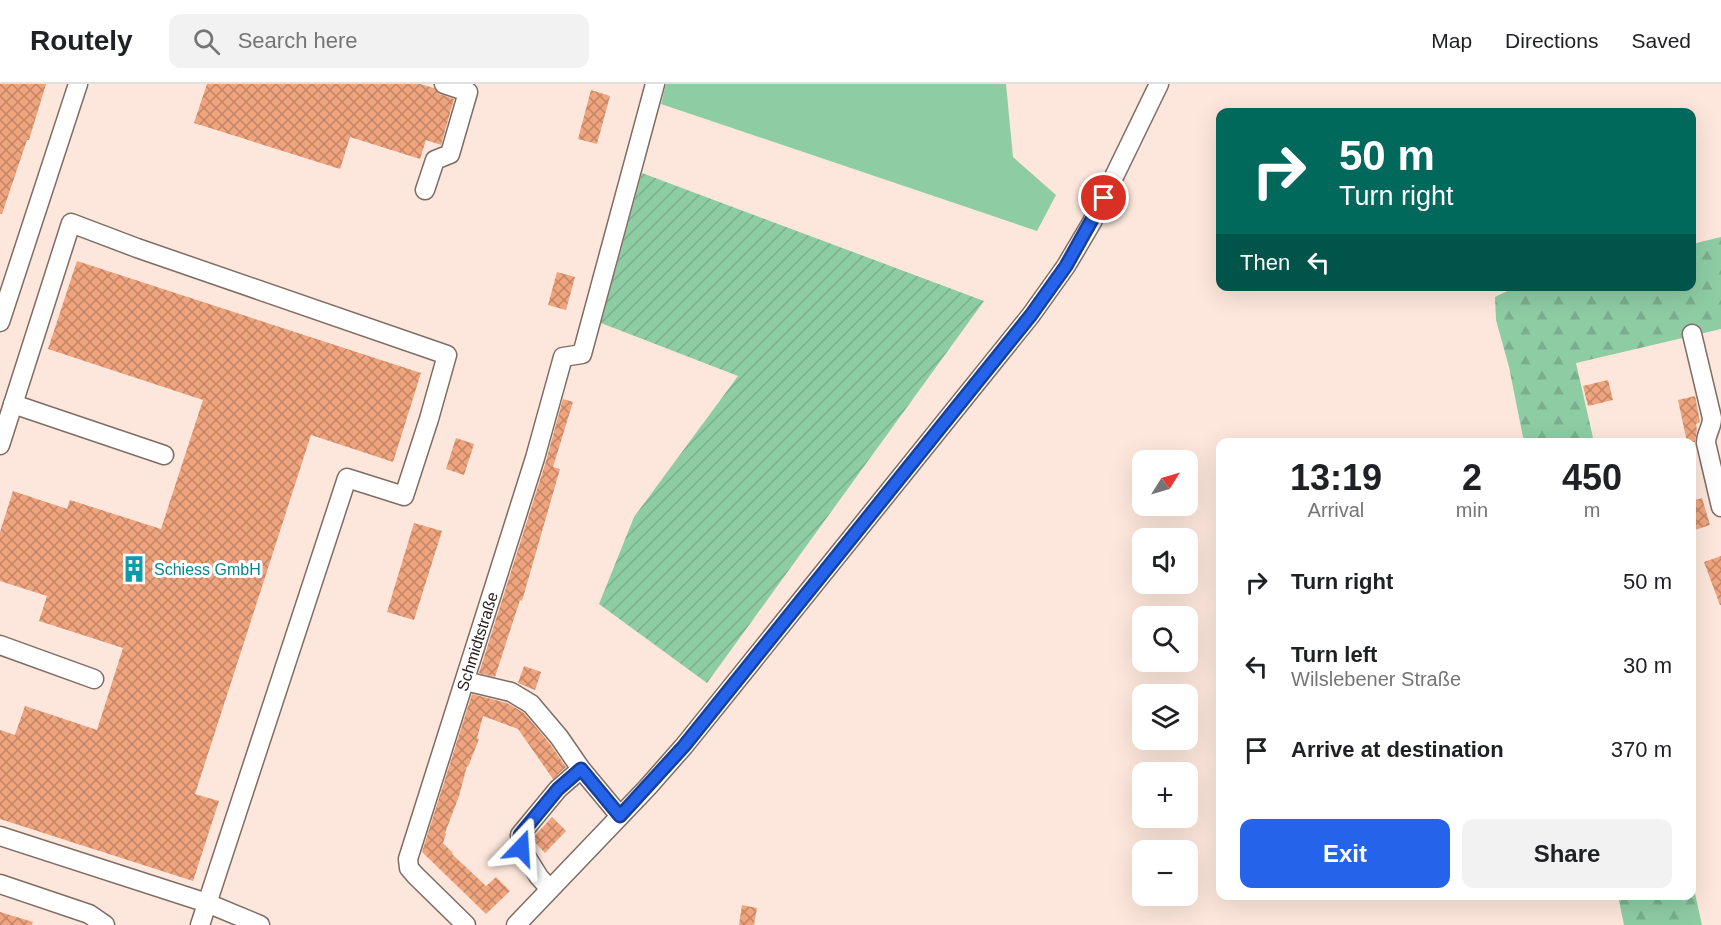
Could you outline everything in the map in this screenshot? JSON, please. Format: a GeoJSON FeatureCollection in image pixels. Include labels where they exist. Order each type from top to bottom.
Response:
{"type":"FeatureCollection","features":[{"type":"Feature","properties":{"kind":"street"},"geometry":{"type":"LineString","coordinates":[[1,314],[78,84]]}},
{"type":"Feature","properties":{"kind":"street"},"geometry":{"type":"LineString","coordinates":[[425,190],[435,160],[450,154],[468,92],[444,84]]}},
{"type":"Feature","properties":{"kind":"street","name":"Schmidtstraße"},"geometry":{"type":"LineString","coordinates":[[466,925],[414,875],[409,868],[408,859],[535,458],[562,357],[582,354],[655,84]]}},
{"type":"Feature","properties":{"kind":"street"},"geometry":{"type":"LineString","coordinates":[[516,925],[625,811],[703,723],[1044,296],[1066,266],[1092,222],[1159,84]]}},
{"type":"Feature","properties":{"kind":"street"},"geometry":{"type":"LineString","coordinates":[[0,445],[71,223],[126,245],[447,355],[404,496],[347,478],[200,925]]}},
{"type":"Feature","properties":{"kind":"street"},"geometry":{"type":"LineString","coordinates":[[1692,334],[1716,427],[1706,435],[1706,443],[1721,507]]}},
{"type":"Feature","properties":{"kind":"street"},"geometry":{"type":"LineString","coordinates":[[13,404],[164,455]]}},
{"type":"Feature","properties":{"kind":"street"},"geometry":{"type":"LineString","coordinates":[[0,645],[94,679]]}},
{"type":"Feature","properties":{"kind":"street"},"geometry":{"type":"LineString","coordinates":[[465,681],[511,692],[531,704],[559,737],[581,769],[625,811]]}},
{"type":"Feature","properties":{"kind":"street"},"geometry":{"type":"LineString","coordinates":[[550,889],[539,877],[521,848],[520,835],[558,789],[581,769]]}},
{"type":"Feature","properties":{"kind":"street"},"geometry":{"type":"LineString","coordinates":[[0,836],[207,903],[260,925]]}},
{"type":"Feature","properties":{"kind":"street"},"geometry":{"type":"LineString","coordinates":[[0,884],[89,914],[105,925]]}},
{"type":"Feature","properties":{"kind":"green space"},"geometry":{"type":"Polygon","coordinates":[[[666,84],[1006,84],[1013,157],[1056,195],[1037,231],[661,104],[666,84]]]}},
{"type":"Feature","properties":{"kind":"green space"},"geometry":{"type":"Polygon","coordinates":[[[642,173],[984,301],[707,683],[599,604],[634,517],[738,376],[601,323],[642,173]]]}},
{"type":"Feature","properties":{"kind":"green space"},"geometry":{"type":"Polygon","coordinates":[[[1721,237],[1721,329],[1576,363],[1593,438],[1523,438],[1509,367],[1496,320],[1495,297],[1508,291],[1696,291],[1696,243],[1721,237]]]}},
{"type":"Feature","properties":{"kind":"green space"},"geometry":{"type":"Polygon","coordinates":[[[1696,898],[1702,925],[1624,925],[1619,900],[1696,900],[1696,898]]]}},
{"type":"Feature","properties":{"kind":"building"},"geometry":{"type":"Polygon","coordinates":[[[0,84],[46,84],[29,140],[27,140],[2,214],[0,214],[0,84]]]}},
{"type":"Feature","properties":{"kind":"building"},"geometry":{"type":"Polygon","coordinates":[[[207,84],[420,84],[434,88],[440,94],[454,99],[441,145],[426,140],[420,159],[350,137],[340,169],[194,123],[207,84]]]}},
{"type":"Feature","properties":{"kind":"building"},"geometry":{"type":"Polygon","coordinates":[[[591,90],[610,96],[597,144],[578,139],[591,90]]]}},
{"type":"Feature","properties":{"kind":"building","name":"Schiess GmbH"},"geometry":{"type":"Polygon","coordinates":[[[77,261],[421,373],[393,462],[311,435],[195,794],[219,801],[193,881],[0,819],[0,730],[15,735],[25,706],[97,730],[123,648],[39,621],[47,596],[0,581],[0,532],[13,491],[67,509],[70,500],[161,529],[203,400],[48,349],[77,261]]]}},
{"type":"Feature","properties":{"kind":"building"},"geometry":{"type":"Polygon","coordinates":[[[557,272],[575,277],[566,310],[548,305],[557,272]]]}},
{"type":"Feature","properties":{"kind":"building"},"geometry":{"type":"Polygon","coordinates":[[[1608,380],[1613,400],[1588,406],[1583,386],[1608,380]]]}},
{"type":"Feature","properties":{"kind":"building"},"geometry":{"type":"Polygon","coordinates":[[[1695,396],[1700,422],[1696,424],[1696,438],[1686,438],[1678,400],[1695,396]]]}},
{"type":"Feature","properties":{"kind":"building"},"geometry":{"type":"Polygon","coordinates":[[[563,399],[573,402],[553,467],[560,469],[522,601],[520,600],[495,677],[479,673],[546,461],[563,399]]]}},
{"type":"Feature","properties":{"kind":"building"},"geometry":{"type":"Polygon","coordinates":[[[456,438],[474,444],[464,475],[446,469],[456,438]]]}},
{"type":"Feature","properties":{"kind":"building"},"geometry":{"type":"Polygon","coordinates":[[[1702,498],[1710,525],[1696,530],[1696,500],[1702,498]]]}},
{"type":"Feature","properties":{"kind":"building"},"geometry":{"type":"Polygon","coordinates":[[[414,523],[442,531],[414,620],[387,612],[414,523]]]}},
{"type":"Feature","properties":{"kind":"building"},"geometry":{"type":"Polygon","coordinates":[[[1721,556],[1721,605],[1720,605],[1704,562],[1721,556]]]}},
{"type":"Feature","properties":{"kind":"building"},"geometry":{"type":"Polygon","coordinates":[[[524,666],[541,672],[535,690],[518,683],[524,666]]]}},
{"type":"Feature","properties":{"kind":"building"},"geometry":{"type":"Polygon","coordinates":[[[472,694],[507,703],[524,713],[566,767],[553,779],[518,729],[483,716],[477,738],[479,739],[467,766],[443,843],[486,886],[496,877],[510,891],[486,914],[422,852],[472,694]]]}},
{"type":"Feature","properties":{"kind":"building"},"geometry":{"type":"Polygon","coordinates":[[[552,817],[566,831],[545,853],[532,839],[552,817]]]}},
{"type":"Feature","properties":{"kind":"building"},"geometry":{"type":"Polygon","coordinates":[[[742,905],[757,908],[754,925],[739,925],[742,905]]]}},
{"type":"Feature","properties":{"kind":"building"},"geometry":{"type":"Polygon","coordinates":[[[0,912],[33,922],[32,925],[0,925],[0,912]]]}},
{"type":"Feature","properties":{"kind":"place","name":"Schiess GmbH"},"geometry":{"type":"Point","coordinates":[134,569]}},
{"type":"Feature","properties":{"kind":"route"},"geometry":{"type":"LineString","coordinates":[[521,848],[520,835],[558,789],[581,769],[620,816],[647,788],[715,708],[1031,315],[1066,266],[1104,198]]}}]}
